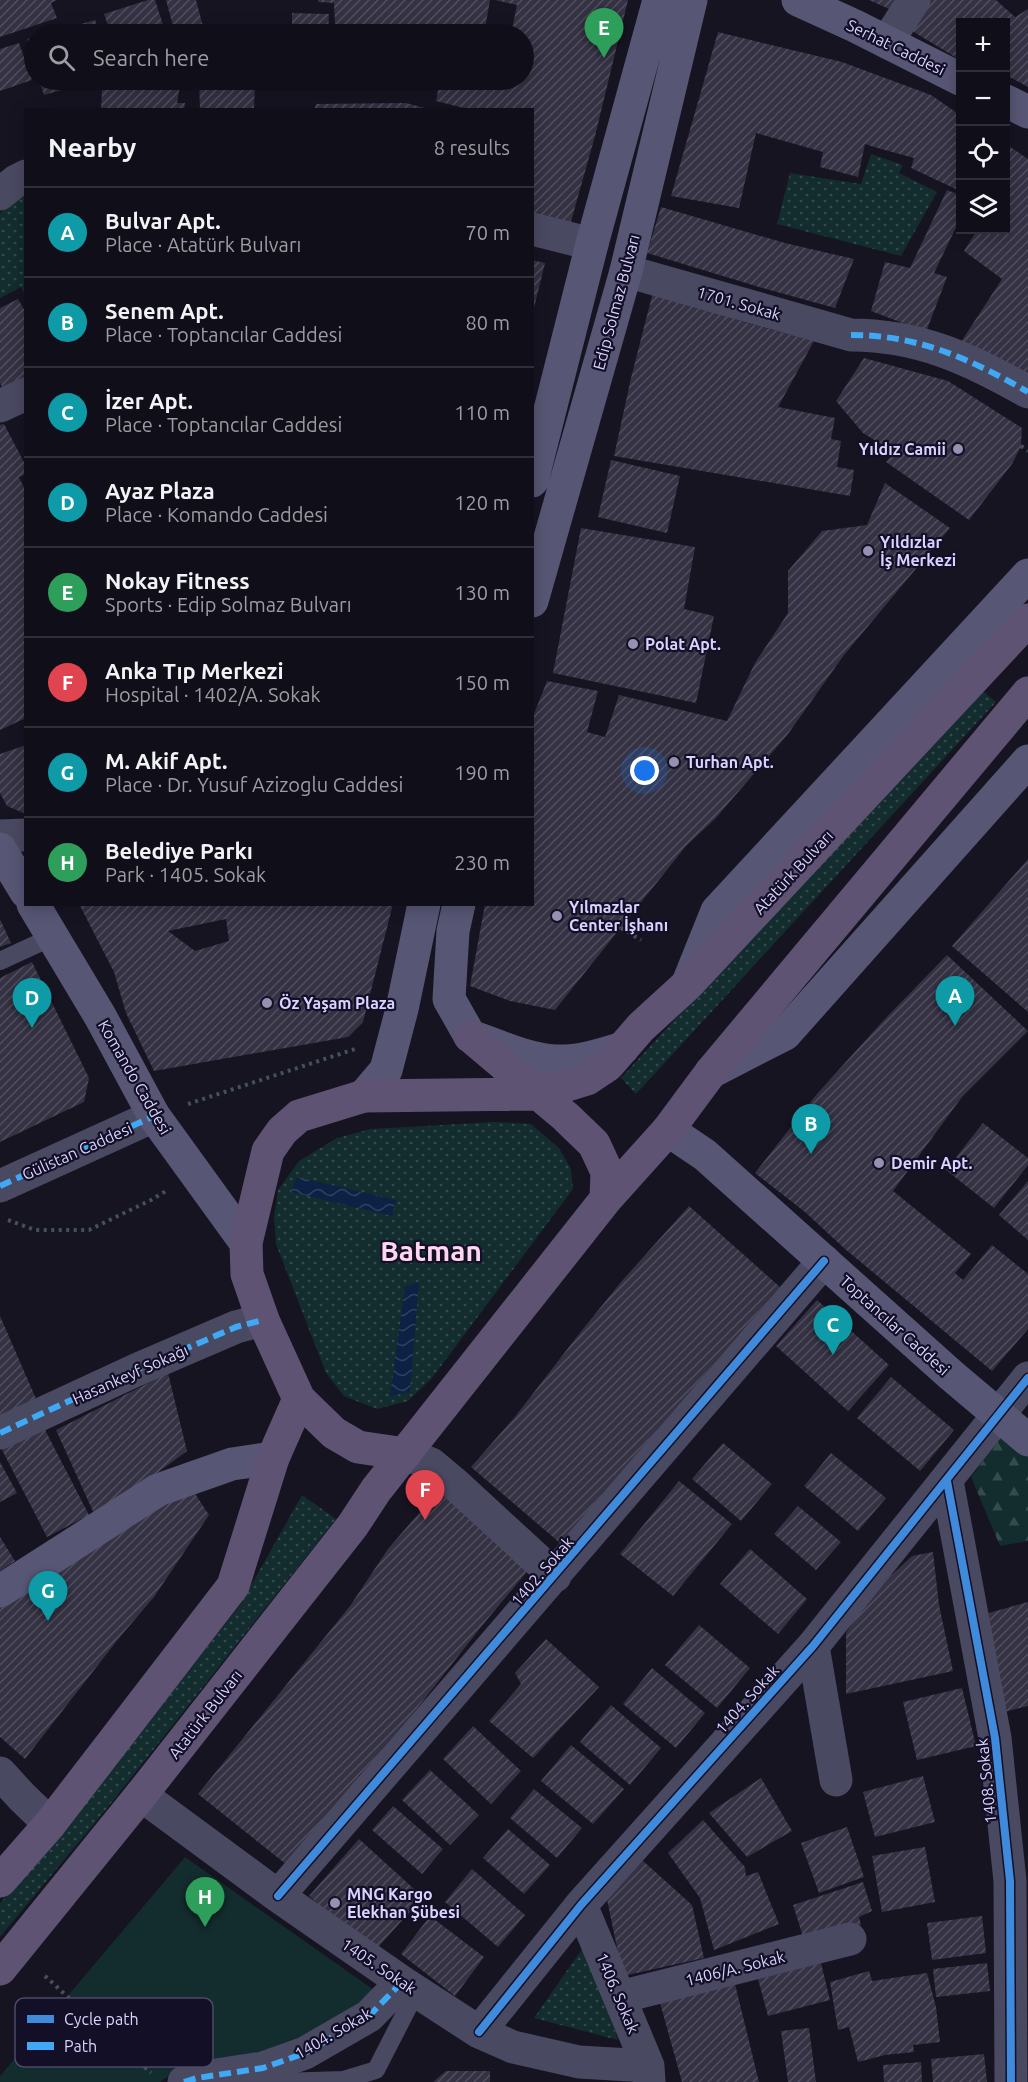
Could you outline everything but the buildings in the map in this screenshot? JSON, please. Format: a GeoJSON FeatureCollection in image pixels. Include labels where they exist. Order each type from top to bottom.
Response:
{"type":"FeatureCollection","features":[{"type":"Feature","properties":{"kind":"main road"},"geometry":{"type":"LineString","coordinates":[[534,473],[592,244],[659,0]]}},
{"type":"Feature","properties":{"kind":"main road","name":"Edip Solmaz Bulvarı"},"geometry":{"type":"LineString","coordinates":[[534,594],[626,271],[691,0]]}},
{"type":"Feature","properties":{"kind":"main road","name":"Serhat Caddesi"},"geometry":{"type":"LineString","coordinates":[[798,0],[956,77]]}},
{"type":"Feature","properties":{"kind":"main road"},"geometry":{"type":"LineString","coordinates":[[1010,103],[1028,112]]}},
{"type":"Feature","properties":{"kind":"main road"},"geometry":{"type":"LineString","coordinates":[[688,984],[717,912],[1028,575]]}},
{"type":"Feature","properties":{"kind":"main road","name":"Atatürk Bulvarı"},"geometry":{"type":"LineString","coordinates":[[299,1399],[263,1320],[247,1274],[246,1244],[268,1151],[282,1131],[300,1116],[364,1096],[538,1094],[587,1079],[608,1065],[641,1027],[688,984],[1028,620]]}},
{"type":"Feature","properties":{"kind":"main road"},"geometry":{"type":"LineString","coordinates":[[606,1199],[668,1130],[711,1072],[1028,693]]}},
{"type":"Feature","properties":{"kind":"main road"},"geometry":{"type":"LineString","coordinates":[[711,1072],[786,1034],[1028,761]]}},
{"type":"Feature","properties":{"kind":"main road"},"geometry":{"type":"LineString","coordinates":[[0,849],[24,889]]}},
{"type":"Feature","properties":{"kind":"main road","name":"Komando Caddesi"},"geometry":{"type":"LineString","coordinates":[[34,906],[100,1016],[154,1116],[246,1244]]}},
{"type":"Feature","properties":{"kind":"main road"},"geometry":{"type":"LineString","coordinates":[[364,1096],[386,1070],[402,1009],[424,906]]}},
{"type":"Feature","properties":{"kind":"main road"},"geometry":{"type":"LineString","coordinates":[[459,906],[453,931],[449,999],[470,1036],[566,1117],[594,1144],[607,1172],[606,1199]]}},
{"type":"Feature","properties":{"kind":"main road"},"geometry":{"type":"LineString","coordinates":[[470,1036],[536,1059],[556,1061],[587,1059],[623,1048]]}},
{"type":"Feature","properties":{"kind":"main road","name":"Toptancılar Caddesi"},"geometry":{"type":"LineString","coordinates":[[668,1130],[705,1155],[1028,1440]]}},
{"type":"Feature","properties":{"kind":"main road","name":"Atatürk Bulvarı"},"geometry":{"type":"LineString","coordinates":[[0,1969],[141,1796],[353,1526],[376,1490],[606,1199]]}},
{"type":"Feature","properties":{"kind":"main road"},"geometry":{"type":"LineString","coordinates":[[0,1881],[50,1824],[233,1586],[273,1458],[299,1399],[334,1433],[358,1447],[405,1454]]}},
{"type":"Feature","properties":{"kind":"main road"},"geometry":{"type":"LineString","coordinates":[[0,1591],[158,1490],[232,1464],[273,1458]]}},
{"type":"Feature","properties":{"kind":"street"},"geometry":{"type":"LineString","coordinates":[[887,42],[914,0]]}},
{"type":"Feature","properties":{"kind":"street"},"geometry":{"type":"LineString","coordinates":[[0,194],[24,177]]}},
{"type":"Feature","properties":{"kind":"street"},"geometry":{"type":"LineString","coordinates":[[534,230],[592,244]]}},
{"type":"Feature","properties":{"kind":"street","name":"1701. Sokak"},"geometry":{"type":"LineString","coordinates":[[626,271],[851,334],[880,335],[920,342],[965,360],[1028,392]]}},
{"type":"Feature","properties":{"kind":"street"},"geometry":{"type":"LineString","coordinates":[[0,836],[24,835]]}},
{"type":"Feature","properties":{"kind":"street","name":"Gülistan Caddesi"},"geometry":{"type":"LineString","coordinates":[[0,1186],[154,1116]]}},
{"type":"Feature","properties":{"kind":"street","name":"1402. Sokak"},"geometry":{"type":"LineString","coordinates":[[278,1896],[824,1261]]}},
{"type":"Feature","properties":{"kind":"street","name":"Hasankeyf Sokağı"},"geometry":{"type":"LineString","coordinates":[[0,1433],[136,1370],[226,1332],[263,1320]]}},
{"type":"Feature","properties":{"kind":"street","name":"1404. Sokak"},"geometry":{"type":"LineString","coordinates":[[479,2032],[581,1905],[813,1646],[1028,1378]]}},
{"type":"Feature","properties":{"kind":"street"},"geometry":{"type":"LineString","coordinates":[[405,1454],[431,1464],[555,1576]]}},
{"type":"Feature","properties":{"kind":"street","name":"1408. Sokak"},"geometry":{"type":"LineString","coordinates":[[947,1481],[995,1738],[1010,1881],[1011,2082]]}},
{"type":"Feature","properties":{"kind":"street"},"geometry":{"type":"LineString","coordinates":[[813,1646],[836,1780]]}},
{"type":"Feature","properties":{"kind":"street"},"geometry":{"type":"LineString","coordinates":[[0,1773],[50,1824]]}},
{"type":"Feature","properties":{"kind":"street","name":"1405. Sokak"},"geometry":{"type":"LineString","coordinates":[[141,1796],[278,1896],[409,1987],[479,2032],[513,2047],[579,2062],[649,2074]]}},
{"type":"Feature","properties":{"kind":"street","name":"1406. Sokak"},"geometry":{"type":"LineString","coordinates":[[581,1905],[620,1996],[649,2074]]}},
{"type":"Feature","properties":{"kind":"street","name":"1406/A. Sokak"},"geometry":{"type":"LineString","coordinates":[[620,1996],[850,1939]]}},
{"type":"Feature","properties":{"kind":"street","name":"1404. Sokak"},"geometry":{"type":"LineString","coordinates":[[184,2082],[263,2068],[305,2053],[369,2016],[409,1987]]}},
{"type":"Feature","properties":{"kind":"lane"},"geometry":{"type":"LineString","coordinates":[[0,961],[52,937]]}},
{"type":"Feature","properties":{"kind":"lane"},"geometry":{"type":"LineString","coordinates":[[281,2082],[343,2080],[376,2070],[409,1987]]}},
{"type":"Feature","properties":{"kind":"path"},"geometry":{"type":"LineString","coordinates":[[1022,446],[1028,451]]}},
{"type":"Feature","properties":{"kind":"path"},"geometry":{"type":"LineString","coordinates":[[621,928],[641,940]]}},
{"type":"Feature","properties":{"kind":"path"},"geometry":{"type":"LineString","coordinates":[[154,1116],[394,1035]]}},
{"type":"Feature","properties":{"kind":"path"},"geometry":{"type":"LineString","coordinates":[[0,1216],[35,1230],[89,1230],[151,1200],[172,1187]]}},
{"type":"Feature","properties":{"kind":"path"},"geometry":{"type":"LineString","coordinates":[[45,1976],[69,1998]]}},
{"type":"Feature","properties":{"kind":"path"},"geometry":{"type":"LineString","coordinates":[[143,2067],[151,2074]]}},
{"type":"Feature","properties":{"kind":"green space"},"geometry":{"type":"Polygon","coordinates":[[[871,154],[903,165],[899,173],[937,192],[901,256],[777,224],[790,173],[861,184],[871,154]]]}},
{"type":"Feature","properties":{"kind":"green space"},"geometry":{"type":"Polygon","coordinates":[[[24,187],[24,293],[21,287],[0,298],[0,214],[16,191],[24,187]]]}},
{"type":"Feature","properties":{"kind":"green space"},"geometry":{"type":"Polygon","coordinates":[[[979,688],[996,702],[636,1094],[621,1078],[979,688]]]}},
{"type":"Feature","properties":{"kind":"green space"},"geometry":{"type":"Polygon","coordinates":[[[494,1122],[531,1124],[559,1148],[571,1169],[573,1189],[432,1378],[408,1401],[377,1409],[344,1396],[326,1373],[276,1244],[274,1217],[278,1190],[299,1161],[337,1138],[371,1129],[494,1122]]]}},
{"type":"Feature","properties":{"kind":"green space"},"geometry":{"type":"Polygon","coordinates":[[[1002,1435],[1028,1456],[1028,1541],[1000,1546],[971,1477],[1002,1435]]]}},
{"type":"Feature","properties":{"kind":"green space"},"geometry":{"type":"Polygon","coordinates":[[[302,1495],[336,1519],[108,1807],[0,1937],[0,1903],[71,1821],[240,1605],[302,1495]]]}},
{"type":"Feature","properties":{"kind":"green space"},"geometry":{"type":"Polygon","coordinates":[[[185,1857],[384,1997],[293,2041],[248,2057],[213,2064],[213,1998],[66,1998],[185,1857]]]}},
{"type":"Feature","properties":{"kind":"green space"},"geometry":{"type":"Polygon","coordinates":[[[587,1942],[618,2040],[534,2018],[587,1942]]]}},
{"type":"Feature","properties":{"kind":"green space"},"geometry":{"type":"Polygon","coordinates":[[[15,2058],[15,2067],[196,2067],[171,2075],[160,2082],[0,2082],[0,2076],[15,2058]]]}},
{"type":"Feature","properties":{"kind":"water"},"geometry":{"type":"Polygon","coordinates":[[[297,1177],[396,1200],[392,1216],[291,1192],[297,1177]]]}},
{"type":"Feature","properties":{"kind":"water"},"geometry":{"type":"Polygon","coordinates":[[[419,1282],[410,1392],[390,1396],[405,1287],[419,1282]]]}},
{"type":"Feature","properties":{"kind":"marked path"},"geometry":{"type":"LineString","coordinates":[[851,335],[876,336],[922,344],[964,359],[1028,392]]}},
{"type":"Feature","properties":{"kind":"marked path"},"geometry":{"type":"LineString","coordinates":[[0,1186],[154,1116]]}},
{"type":"Feature","properties":{"kind":"marked path"},"geometry":{"type":"LineString","coordinates":[[0,1433],[236,1327],[263,1320]]}},
{"type":"Feature","properties":{"kind":"marked path"},"geometry":{"type":"LineString","coordinates":[[184,2082],[263,2068],[305,2053],[369,2016],[402,1982]]}},
{"type":"Feature","properties":{"kind":"cycle path"},"geometry":{"type":"LineString","coordinates":[[278,1896],[824,1261]]}},
{"type":"Feature","properties":{"kind":"cycle path"},"geometry":{"type":"LineString","coordinates":[[479,2032],[581,1905],[813,1646],[1028,1378]]}},
{"type":"Feature","properties":{"kind":"cycle path"},"geometry":{"type":"LineString","coordinates":[[947,1481],[995,1738],[1010,1881],[1011,2082]]}},
{"type":"Feature","properties":{"kind":"place","name":"Nokay Fitness"},"geometry":{"type":"Point","coordinates":[604,58]}},
{"type":"Feature","properties":{"kind":"place","name":"Yıldız Camii"},"geometry":{"type":"Point","coordinates":[958,449]}},
{"type":"Feature","properties":{"kind":"place","name":"Yıldızlar İş Merkezi"},"geometry":{"type":"Point","coordinates":[868,551]}},
{"type":"Feature","properties":{"kind":"place","name":"Polat Apt."},"geometry":{"type":"Point","coordinates":[633,644]}},
{"type":"Feature","properties":{"kind":"place","name":"Turhan Apt."},"geometry":{"type":"Point","coordinates":[674,762]}},
{"type":"Feature","properties":{"kind":"place","name":"Yılmazlar Center İşhanı"},"geometry":{"type":"Point","coordinates":[557,916]}},
{"type":"Feature","properties":{"kind":"place","name":"Öz Yaşam Plaza"},"geometry":{"type":"Point","coordinates":[267,1003]}},
{"type":"Feature","properties":{"kind":"place","name":"Bulvar Apt."},"geometry":{"type":"Point","coordinates":[955,1026]}},
{"type":"Feature","properties":{"kind":"place","name":"Ayaz Plaza"},"geometry":{"type":"Point","coordinates":[32,1028]}},
{"type":"Feature","properties":{"kind":"place","name":"Senem Apt."},"geometry":{"type":"Point","coordinates":[811,1154]}},
{"type":"Feature","properties":{"kind":"place","name":"Demir Apt."},"geometry":{"type":"Point","coordinates":[879,1163]}},
{"type":"Feature","properties":{"kind":"place","name":"İzer Apt."},"geometry":{"type":"Point","coordinates":[833,1355]}},
{"type":"Feature","properties":{"kind":"place","name":"Anka Tıp Merkezi"},"geometry":{"type":"Point","coordinates":[425,1520]}},
{"type":"Feature","properties":{"kind":"place","name":"M. Akif Apt."},"geometry":{"type":"Point","coordinates":[48,1621]}},
{"type":"Feature","properties":{"kind":"place","name":"MNG Kargo Elekhan Şübesi"},"geometry":{"type":"Point","coordinates":[335,1903]}},
{"type":"Feature","properties":{"kind":"place","name":"Belediye Parkı"},"geometry":{"type":"Point","coordinates":[205,1927]}},
{"type":"Feature","properties":{"kind":"district","name":"Batman"},"geometry":{"type":"Point","coordinates":[431,1250]}}]}
